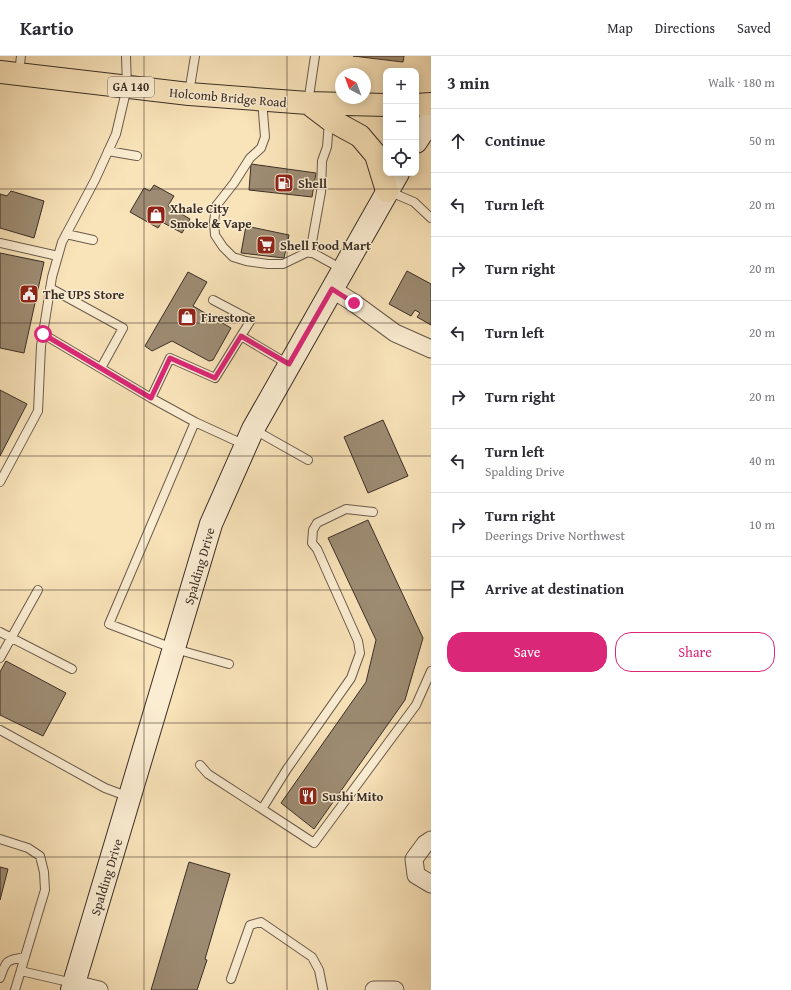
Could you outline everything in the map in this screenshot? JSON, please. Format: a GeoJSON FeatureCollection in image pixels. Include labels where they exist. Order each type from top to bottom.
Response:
{"type":"FeatureCollection","features":[{"type":"Feature","properties":{"kind":"main road","name":"Holcomb Bridge Road"},"geometry":{"type":"LineString","coordinates":[[13,67],[127,87],[189,94],[308,103],[383,105]]}},
{"type":"Feature","properties":{"kind":"main road"},"geometry":{"type":"LineString","coordinates":[[308,103],[329,119],[360,136],[376,155],[392,182]]}},
{"type":"Feature","properties":{"kind":"main road"},"geometry":{"type":"LineString","coordinates":[[419,105],[431,104]]}},
{"type":"Feature","properties":{"kind":"main road"},"geometry":{"type":"LineString","coordinates":[[417,140],[431,119]]}},
{"type":"Feature","properties":{"kind":"main road","name":"Spalding Drive"},"geometry":{"type":"LineString","coordinates":[[73,987],[212,524],[249,437],[392,182]]}},
{"type":"Feature","properties":{"kind":"street"},"geometry":{"type":"LineString","coordinates":[[332,289],[395,333],[431,349]]}},
{"type":"Feature","properties":{"kind":"street"},"geometry":{"type":"LineString","coordinates":[[431,840],[425,844],[414,859],[416,874],[431,884]]}},
{"type":"Feature","properties":{"kind":"street"},"geometry":{"type":"LineString","coordinates":[[73,987],[99,990]]}},
{"type":"Feature","properties":{"kind":"street"},"geometry":{"type":"LineString","coordinates":[[374,990],[395,990]]}},
{"type":"Feature","properties":{"kind":"lane"},"geometry":{"type":"LineString","coordinates":[[0,482],[38,411],[41,346],[50,288],[62,242],[95,180],[116,134],[127,87],[126,56]]}},
{"type":"Feature","properties":{"kind":"lane"},"geometry":{"type":"LineString","coordinates":[[189,94],[195,56]]}},
{"type":"Feature","properties":{"kind":"lane"},"geometry":{"type":"LineString","coordinates":[[308,103],[315,56]]}},
{"type":"Feature","properties":{"kind":"lane"},"geometry":{"type":"LineString","coordinates":[[262,100],[265,137],[261,148],[250,158],[234,183],[216,206],[214,222],[215,235],[223,247],[233,257],[246,261],[268,264],[283,264],[310,252],[343,269]]}},
{"type":"Feature","properties":{"kind":"lane"},"geometry":{"type":"LineString","coordinates":[[310,252],[321,192],[322,161],[327,147],[329,119]]}},
{"type":"Feature","properties":{"kind":"lane"},"geometry":{"type":"LineString","coordinates":[[108,152],[137,156]]}},
{"type":"Feature","properties":{"kind":"lane"},"geometry":{"type":"LineString","coordinates":[[392,182],[431,218]]}},
{"type":"Feature","properties":{"kind":"lane"},"geometry":{"type":"LineString","coordinates":[[66,234],[92,240]]}},
{"type":"Feature","properties":{"kind":"lane"},"geometry":{"type":"LineString","coordinates":[[0,243],[58,256]]}},
{"type":"Feature","properties":{"kind":"lane"},"geometry":{"type":"LineString","coordinates":[[50,288],[122,328],[101,368]]}},
{"type":"Feature","properties":{"kind":"lane"},"geometry":{"type":"LineString","coordinates":[[151,398],[170,358],[215,378],[251,320],[213,300]]}},
{"type":"Feature","properties":{"kind":"lane"},"geometry":{"type":"LineString","coordinates":[[43,334],[151,398],[195,422],[249,437],[308,460]]}},
{"type":"Feature","properties":{"kind":"lane"},"geometry":{"type":"LineString","coordinates":[[241,336],[289,364]]}},
{"type":"Feature","properties":{"kind":"lane"},"geometry":{"type":"LineString","coordinates":[[195,422],[109,624],[175,649],[228,664]]}},
{"type":"Feature","properties":{"kind":"lane"},"geometry":{"type":"LineString","coordinates":[[262,809],[287,769],[351,678],[360,653],[358,641],[317,549],[312,543],[313,530],[317,523],[346,509],[373,512]]}},
{"type":"Feature","properties":{"kind":"lane"},"geometry":{"type":"LineString","coordinates":[[0,658],[38,590]]}},
{"type":"Feature","properties":{"kind":"lane"},"geometry":{"type":"LineString","coordinates":[[0,632],[72,669]]}},
{"type":"Feature","properties":{"kind":"lane"},"geometry":{"type":"LineString","coordinates":[[200,765],[208,774],[314,844],[416,705],[431,670]]}},
{"type":"Feature","properties":{"kind":"lane"},"geometry":{"type":"LineString","coordinates":[[0,730],[106,788],[130,798]]}},
{"type":"Feature","properties":{"kind":"lane"},"geometry":{"type":"LineString","coordinates":[[0,839],[28,848],[40,856],[44,872],[44,890],[15,990]]}},
{"type":"Feature","properties":{"kind":"lane"},"geometry":{"type":"LineString","coordinates":[[231,979],[250,925],[261,922],[312,957],[319,970],[323,990]]}},
{"type":"Feature","properties":{"kind":"lane"},"geometry":{"type":"LineString","coordinates":[[0,978],[4,966],[10,960],[25,957]]}},
{"type":"Feature","properties":{"kind":"lane"},"geometry":{"type":"LineString","coordinates":[[21,971],[73,987]]}},
{"type":"Feature","properties":{"kind":"building"},"geometry":{"type":"Polygon","coordinates":[[[353,56],[404,56],[403,62],[353,56]]]}},
{"type":"Feature","properties":{"kind":"building"},"geometry":{"type":"Polygon","coordinates":[[[251,164],[316,173],[312,197],[249,190],[251,164]]]}},
{"type":"Feature","properties":{"kind":"building"},"geometry":{"type":"Polygon","coordinates":[[[154,185],[174,196],[168,206],[190,219],[182,233],[162,222],[158,228],[130,212],[144,188],[150,191],[154,185]]]}},
{"type":"Feature","properties":{"kind":"building"},"geometry":{"type":"Polygon","coordinates":[[[11,191],[44,201],[34,238],[0,228],[0,194],[7,196],[11,191]]]}},
{"type":"Feature","properties":{"kind":"building"},"geometry":{"type":"Polygon","coordinates":[[[246,226],[289,235],[284,258],[241,253],[246,226]]]}},
{"type":"Feature","properties":{"kind":"building"},"geometry":{"type":"Polygon","coordinates":[[[0,253],[44,262],[24,353],[0,348],[0,253]]]}},
{"type":"Feature","properties":{"kind":"building"},"geometry":{"type":"Polygon","coordinates":[[[407,271],[431,284],[431,325],[417,317],[420,313],[415,310],[411,316],[389,304],[407,271]]]}},
{"type":"Feature","properties":{"kind":"building","name":"Firestone"},"geometry":{"type":"Polygon","coordinates":[[[188,272],[207,282],[193,306],[231,328],[213,360],[209,361],[172,341],[152,351],[145,346],[188,272]]]}},
{"type":"Feature","properties":{"kind":"building"},"geometry":{"type":"Polygon","coordinates":[[[0,390],[27,404],[0,456],[0,390]]]}},
{"type":"Feature","properties":{"kind":"building"},"geometry":{"type":"Polygon","coordinates":[[[383,420],[408,476],[368,493],[344,437],[383,420]]]}},
{"type":"Feature","properties":{"kind":"building"},"geometry":{"type":"Polygon","coordinates":[[[368,520],[423,638],[405,700],[314,829],[281,803],[366,682],[376,640],[328,538],[368,520]]]}},
{"type":"Feature","properties":{"kind":"building"},"geometry":{"type":"Polygon","coordinates":[[[6,661],[66,693],[43,736],[0,715],[0,672],[6,661]]]}},
{"type":"Feature","properties":{"kind":"building"},"geometry":{"type":"Polygon","coordinates":[[[189,862],[230,874],[205,959],[207,960],[197,990],[151,990],[189,862]]]}},
{"type":"Feature","properties":{"kind":"building"},"geometry":{"type":"Polygon","coordinates":[[[0,867],[8,869],[0,900],[0,867]]]}},
{"type":"Feature","properties":{"kind":"place","name":"Shell"},"geometry":{"type":"Point","coordinates":[284,183]}},
{"type":"Feature","properties":{"kind":"place","name":"Xhale City Smoke & Vape"},"geometry":{"type":"Point","coordinates":[156,215]}},
{"type":"Feature","properties":{"kind":"place","name":"Shell Food Mart"},"geometry":{"type":"Point","coordinates":[266,245]}},
{"type":"Feature","properties":{"kind":"place","name":"The UPS Store"},"geometry":{"type":"Point","coordinates":[29,294]}},
{"type":"Feature","properties":{"kind":"place","name":"Firestone"},"geometry":{"type":"Point","coordinates":[187,317]}},
{"type":"Feature","properties":{"kind":"place","name":"Sushi Mito"},"geometry":{"type":"Point","coordinates":[308,796]}},
{"type":"Feature","properties":{"kind":"route"},"geometry":{"type":"LineString","coordinates":[[43,334],[151,398],[170,358],[215,378],[241,336],[289,364],[332,289],[354,303]]}}]}
